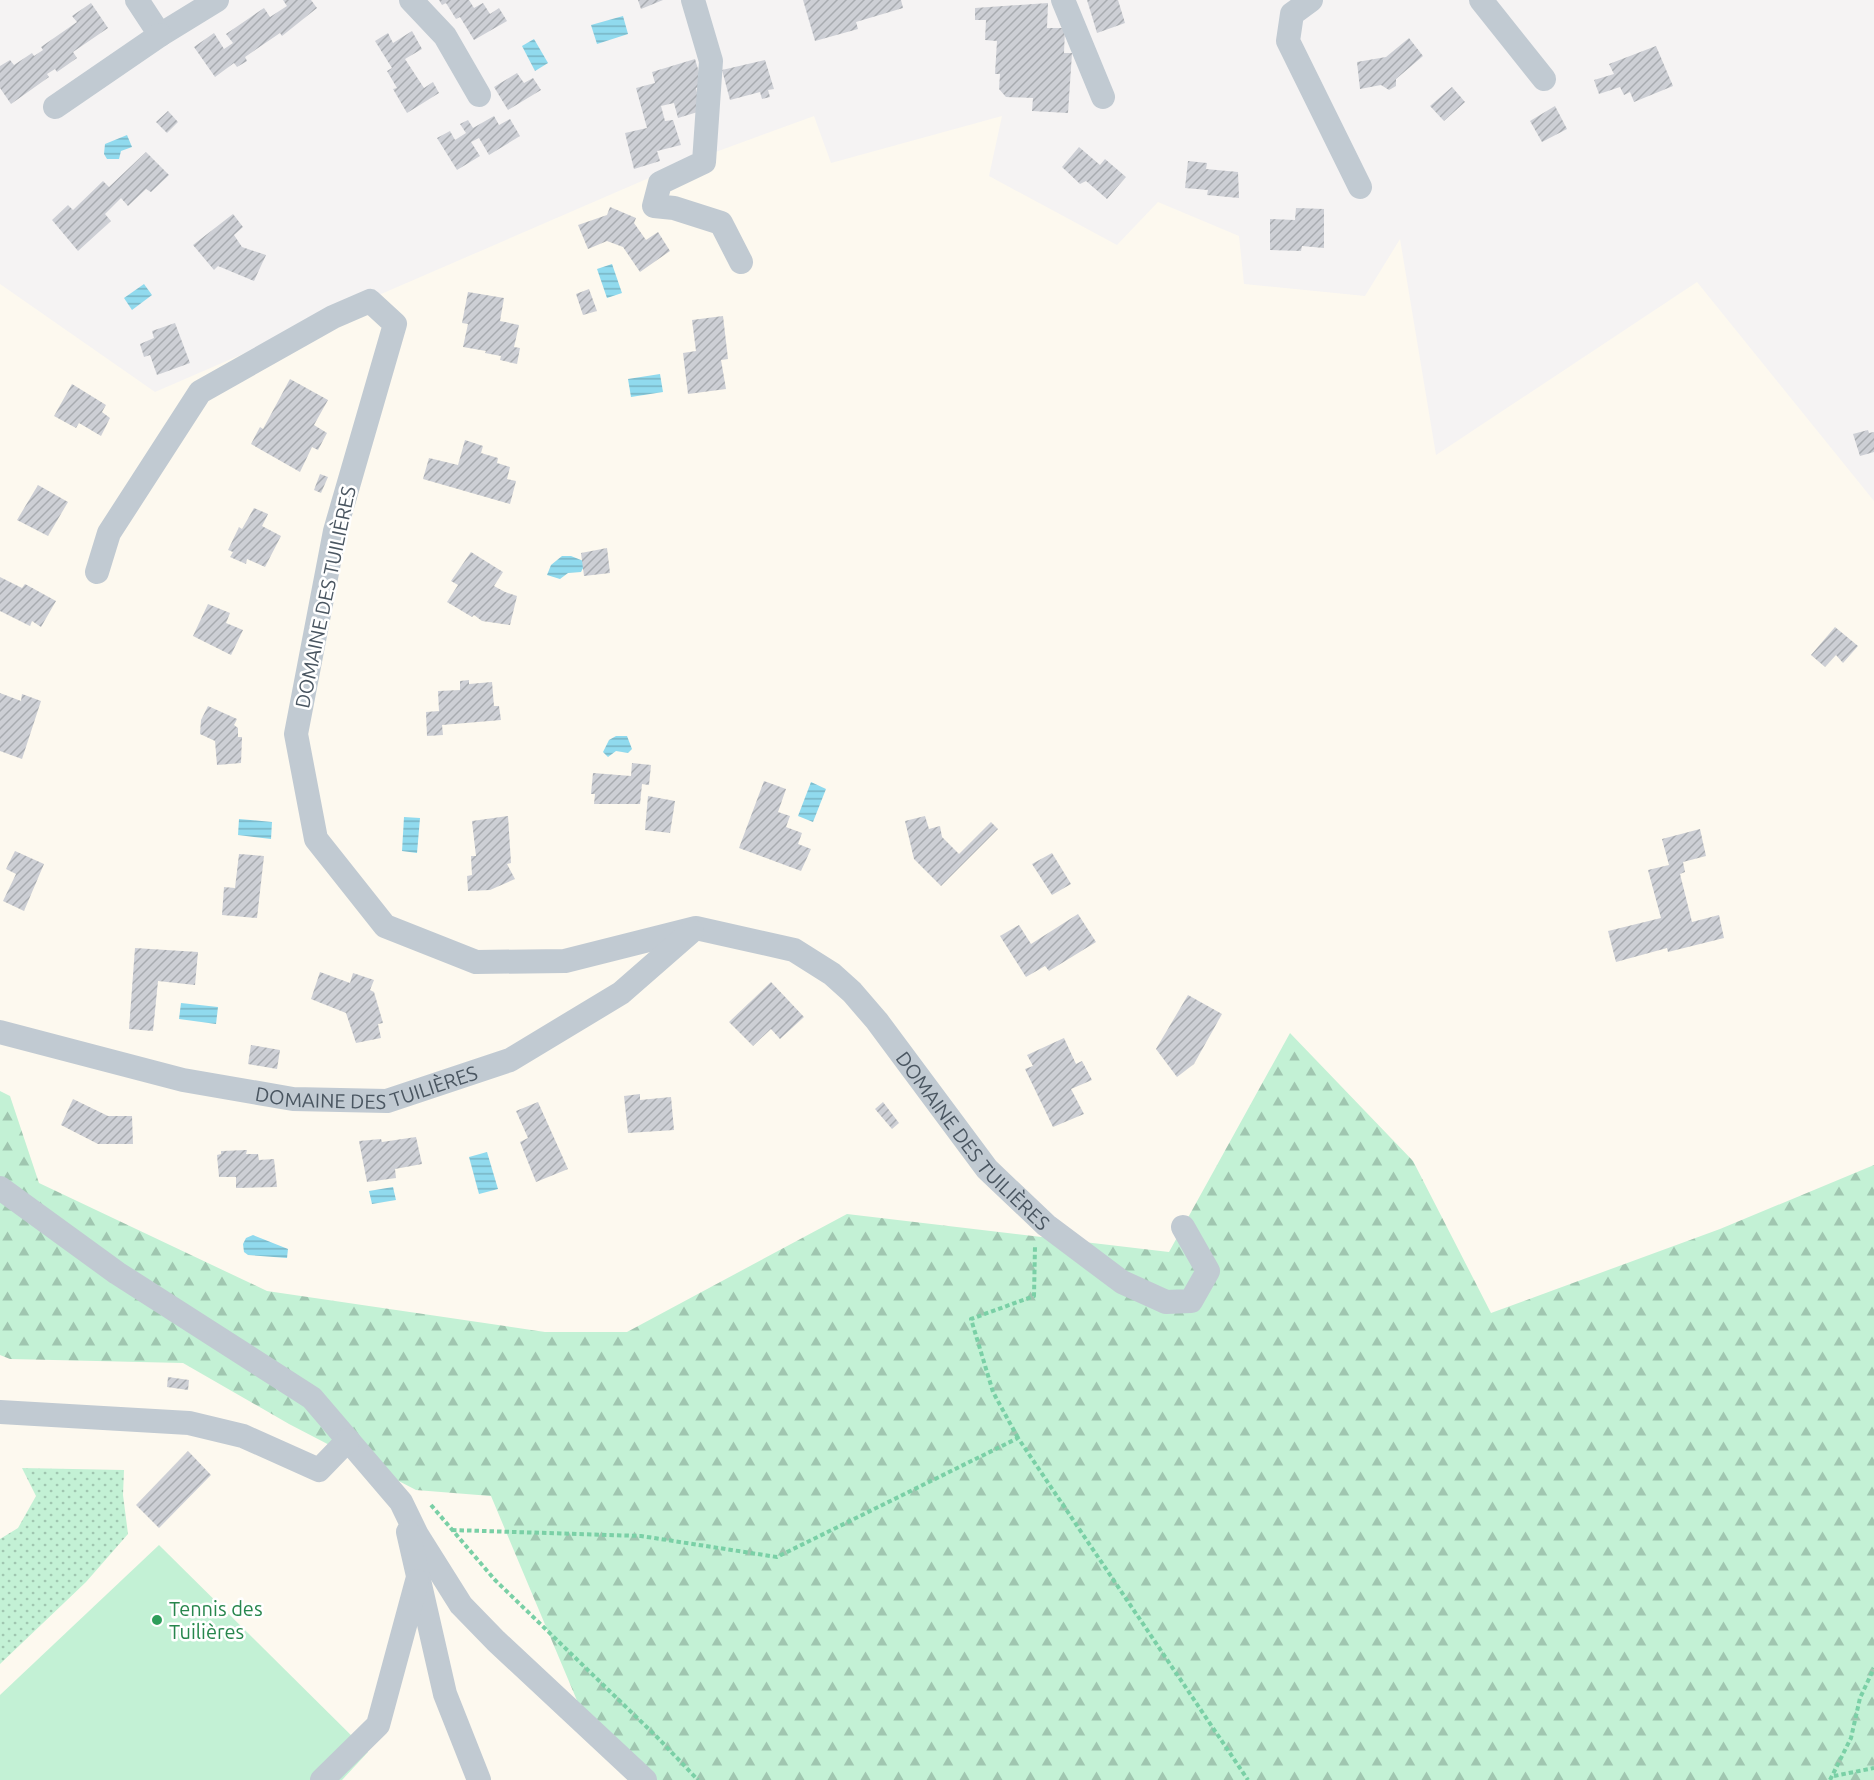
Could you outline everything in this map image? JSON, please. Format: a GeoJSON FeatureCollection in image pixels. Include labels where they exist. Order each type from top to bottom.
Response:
{"type":"FeatureCollection","features":[{"type":"Feature","properties":{"kind":"street"},"geometry":{"type":"LineString","coordinates":[[137,0],[160,36]]}},
{"type":"Feature","properties":{"kind":"street"},"geometry":{"type":"LineString","coordinates":[[55,107],[217,0]]}},
{"type":"Feature","properties":{"kind":"street"},"geometry":{"type":"LineString","coordinates":[[411,0],[446,36],[479,95]]}},
{"type":"Feature","properties":{"kind":"street"},"geometry":{"type":"LineString","coordinates":[[693,0],[711,60],[704,162],[660,183],[654,206],[674,208],[721,223],[741,262]]}},
{"type":"Feature","properties":{"kind":"street"},"geometry":{"type":"LineString","coordinates":[[1063,0],[1103,98]]}},
{"type":"Feature","properties":{"kind":"street"},"geometry":{"type":"LineString","coordinates":[[1311,0],[1292,14],[1288,41],[1360,187]]}},
{"type":"Feature","properties":{"kind":"street"},"geometry":{"type":"LineString","coordinates":[[1481,0],[1545,79]]}},
{"type":"Feature","properties":{"kind":"street","name":"DOMAINE DES TUILIÈRES"},"geometry":{"type":"LineString","coordinates":[[97,572],[109,533],[200,392],[333,317],[370,301],[395,324],[335,531],[296,734],[316,839],[385,926],[476,962],[565,961],[696,928],[794,950],[832,974],[877,1021],[987,1169],[1035,1215],[1122,1282],[1166,1302],[1191,1301],[1208,1271],[1183,1227]]}},
{"type":"Feature","properties":{"kind":"street","name":"DOMAINE DES TUILIÈRES"},"geometry":{"type":"LineString","coordinates":[[0,1032],[183,1080],[293,1099],[387,1101],[510,1060],[621,993],[696,928]]}},
{"type":"Feature","properties":{"kind":"street"},"geometry":{"type":"LineString","coordinates":[[0,1188],[117,1273],[312,1398],[401,1502],[417,1535],[461,1605],[496,1641],[645,1780]]}},
{"type":"Feature","properties":{"kind":"street"},"geometry":{"type":"LineString","coordinates":[[0,1412],[189,1423],[243,1436],[319,1470],[348,1440]]}},
{"type":"Feature","properties":{"kind":"street"},"geometry":{"type":"LineString","coordinates":[[401,1502],[445,1694],[479,1780]]}},
{"type":"Feature","properties":{"kind":"street"},"geometry":{"type":"LineString","coordinates":[[322,1780],[378,1725],[418,1578]]}},
{"type":"Feature","properties":{"kind":"path"},"geometry":{"type":"LineString","coordinates":[[1035,1215],[1034,1296],[971,1319],[993,1392],[1018,1438],[1248,1780]]}},
{"type":"Feature","properties":{"kind":"path"},"geometry":{"type":"LineString","coordinates":[[452,1530],[641,1536],[777,1557],[1018,1438]]}},
{"type":"Feature","properties":{"kind":"path"},"geometry":{"type":"LineString","coordinates":[[401,1502],[424,1497],[495,1580],[657,1737],[698,1780]]}},
{"type":"Feature","properties":{"kind":"path"},"geometry":{"type":"LineString","coordinates":[[1830,1780],[1851,1738],[1860,1698],[1874,1668]]}},
{"type":"Feature","properties":{"kind":"path"},"geometry":{"type":"LineString","coordinates":[[1834,1776],[1874,1768]]}},
{"type":"Feature","properties":{"kind":"shaded area"},"geometry":{"type":"Polygon","coordinates":[[[814,116],[831,163],[1002,116],[989,176],[1117,245],[1158,202],[1239,236],[1244,284],[1365,296],[1400,239],[1436,455],[1697,282],[1874,501],[1874,1780],[0,1780],[0,284],[155,392],[672,168],[814,116]]]}},
{"type":"Feature","properties":{"kind":"green space"},"geometry":{"type":"Polygon","coordinates":[[[1290,1033],[1413,1161],[1491,1313],[1720,1229],[1874,1165],[1874,1780],[653,1780],[581,1710],[491,1496],[416,1490],[289,1424],[183,1363],[10,1359],[0,1355],[0,1091],[10,1096],[39,1183],[267,1291],[545,1332],[627,1332],[847,1214],[1169,1252],[1290,1033]]]}},
{"type":"Feature","properties":{"kind":"green space"},"geometry":{"type":"Polygon","coordinates":[[[22,1468],[124,1470],[123,1495],[128,1534],[86,1582],[0,1664],[0,1539],[18,1528],[36,1496],[22,1468]]]}},
{"type":"Feature","properties":{"kind":"green space","name":"Tennis des Tuilières"},"geometry":{"type":"Polygon","coordinates":[[[159,1545],[368,1752],[342,1780],[0,1780],[0,1695],[159,1545]]]}},
{"type":"Feature","properties":{"kind":"water"},"geometry":{"type":"Polygon","coordinates":[[[623,16],[628,34],[597,44],[591,25],[623,16]]]}},
{"type":"Feature","properties":{"kind":"water"},"geometry":{"type":"Polygon","coordinates":[[[534,39],[548,63],[535,71],[522,46],[534,39]]]}},
{"type":"Feature","properties":{"kind":"water"},"geometry":{"type":"Polygon","coordinates":[[[127,135],[132,147],[121,151],[119,159],[107,159],[104,154],[105,144],[127,135]]]}},
{"type":"Feature","properties":{"kind":"water"},"geometry":{"type":"Polygon","coordinates":[[[612,264],[622,293],[607,298],[597,269],[612,264]]]}},
{"type":"Feature","properties":{"kind":"water"},"geometry":{"type":"Polygon","coordinates":[[[144,284],[152,295],[132,310],[124,298],[144,284]]]}},
{"type":"Feature","properties":{"kind":"water"},"geometry":{"type":"Polygon","coordinates":[[[660,374],[663,392],[631,397],[628,379],[660,374]]]}},
{"type":"Feature","properties":{"kind":"water"},"geometry":{"type":"Polygon","coordinates":[[[562,556],[571,556],[586,562],[581,572],[568,573],[560,579],[547,575],[551,565],[562,556]]]}},
{"type":"Feature","properties":{"kind":"water"},"geometry":{"type":"Polygon","coordinates":[[[616,736],[627,736],[632,749],[628,753],[616,751],[608,757],[603,752],[609,740],[616,736]]]}},
{"type":"Feature","properties":{"kind":"water"},"geometry":{"type":"Polygon","coordinates":[[[811,782],[826,789],[813,822],[798,816],[811,782]]]}},
{"type":"Feature","properties":{"kind":"water"},"geometry":{"type":"Polygon","coordinates":[[[404,817],[420,818],[417,853],[402,851],[404,817]]]}},
{"type":"Feature","properties":{"kind":"water"},"geometry":{"type":"Polygon","coordinates":[[[239,819],[272,822],[271,839],[238,835],[239,819]]]}},
{"type":"Feature","properties":{"kind":"water"},"geometry":{"type":"Polygon","coordinates":[[[181,1003],[218,1007],[216,1024],[179,1019],[181,1003]]]}},
{"type":"Feature","properties":{"kind":"water"},"geometry":{"type":"Polygon","coordinates":[[[487,1152],[498,1189],[479,1194],[469,1157],[487,1152]]]}},
{"type":"Feature","properties":{"kind":"water"},"geometry":{"type":"Polygon","coordinates":[[[393,1187],[396,1200],[372,1204],[369,1191],[393,1187]]]}},
{"type":"Feature","properties":{"kind":"water"},"geometry":{"type":"Polygon","coordinates":[[[253,1235],[288,1249],[287,1258],[248,1255],[244,1252],[243,1244],[246,1238],[253,1235]]]}},
{"type":"Feature","properties":{"kind":"building"},"geometry":{"type":"Polygon","coordinates":[[[283,0],[311,0],[317,8],[282,36],[280,33],[245,57],[247,61],[237,67],[234,63],[215,77],[194,47],[214,33],[224,49],[233,43],[226,34],[264,8],[270,17],[287,6],[283,0]]]}},
{"type":"Feature","properties":{"kind":"building"},"geometry":{"type":"Polygon","coordinates":[[[439,0],[469,0],[474,8],[483,3],[490,14],[499,8],[507,21],[474,40],[460,17],[456,19],[446,3],[442,5],[439,0]]]}},
{"type":"Feature","properties":{"kind":"building"},"geometry":{"type":"Polygon","coordinates":[[[638,0],[663,0],[641,9],[638,0]]]}},
{"type":"Feature","properties":{"kind":"building"},"geometry":{"type":"Polygon","coordinates":[[[803,0],[901,0],[903,8],[856,22],[858,29],[815,41],[803,0]]]}},
{"type":"Feature","properties":{"kind":"building"},"geometry":{"type":"Polygon","coordinates":[[[1087,0],[1118,0],[1125,23],[1097,33],[1087,0]]]}},
{"type":"Feature","properties":{"kind":"building"},"geometry":{"type":"Polygon","coordinates":[[[91,3],[108,28],[73,52],[77,58],[57,72],[55,69],[47,74],[49,77],[11,104],[0,88],[0,66],[10,60],[14,65],[32,53],[34,56],[43,50],[41,47],[77,22],[72,16],[91,3]]]}},
{"type":"Feature","properties":{"kind":"building"},"geometry":{"type":"Polygon","coordinates":[[[1048,3],[1047,28],[1065,28],[1064,53],[1072,53],[1068,113],[1032,111],[1033,98],[1006,97],[999,89],[1000,74],[995,74],[997,41],[985,40],[986,20],[975,20],[975,8],[1048,3]]]}},
{"type":"Feature","properties":{"kind":"building"},"geometry":{"type":"Polygon","coordinates":[[[412,31],[422,49],[405,59],[424,88],[433,82],[439,93],[407,113],[393,89],[397,88],[387,71],[392,68],[375,41],[388,33],[393,43],[412,31]]]}},
{"type":"Feature","properties":{"kind":"building"},"geometry":{"type":"Polygon","coordinates":[[[1409,38],[1423,56],[1396,79],[1396,86],[1389,90],[1381,85],[1360,89],[1357,62],[1386,57],[1409,38]]]}},
{"type":"Feature","properties":{"kind":"building"},"geometry":{"type":"Polygon","coordinates":[[[1656,46],[1673,86],[1634,102],[1630,92],[1624,95],[1620,87],[1599,94],[1594,80],[1614,74],[1609,64],[1656,46]]]}},
{"type":"Feature","properties":{"kind":"building"},"geometry":{"type":"Polygon","coordinates":[[[695,59],[703,86],[696,88],[701,111],[678,118],[674,103],[661,106],[665,121],[673,120],[681,145],[657,151],[660,161],[634,169],[625,133],[647,128],[636,88],[655,83],[652,72],[695,59]]]}},
{"type":"Feature","properties":{"kind":"building"},"geometry":{"type":"Polygon","coordinates":[[[765,60],[774,89],[768,90],[770,97],[762,99],[760,92],[730,100],[722,70],[765,60]]]}},
{"type":"Feature","properties":{"kind":"building"},"geometry":{"type":"Polygon","coordinates":[[[517,73],[524,83],[533,78],[541,90],[508,110],[494,87],[517,73]]]}},
{"type":"Feature","properties":{"kind":"building"},"geometry":{"type":"Polygon","coordinates":[[[1452,87],[1465,102],[1444,121],[1430,106],[1452,87]]]}},
{"type":"Feature","properties":{"kind":"building"},"geometry":{"type":"Polygon","coordinates":[[[1555,106],[1567,129],[1542,142],[1530,121],[1555,106]]]}},
{"type":"Feature","properties":{"kind":"building"},"geometry":{"type":"Polygon","coordinates":[[[168,111],[178,122],[167,133],[156,122],[168,111]]]}},
{"type":"Feature","properties":{"kind":"building"},"geometry":{"type":"Polygon","coordinates":[[[494,116],[499,125],[510,119],[520,136],[489,155],[479,138],[471,142],[480,156],[457,170],[437,138],[450,131],[455,140],[466,133],[460,124],[468,120],[473,128],[494,116]]]}},
{"type":"Feature","properties":{"kind":"building"},"geometry":{"type":"Polygon","coordinates":[[[1079,147],[1100,165],[1105,159],[1126,177],[1107,199],[1086,181],[1080,184],[1062,167],[1079,147]]]}},
{"type":"Feature","properties":{"kind":"building"},"geometry":{"type":"Polygon","coordinates":[[[146,152],[169,175],[151,192],[146,189],[128,206],[121,198],[105,214],[111,221],[78,251],[52,220],[68,205],[73,210],[103,181],[109,187],[146,152]]]}},
{"type":"Feature","properties":{"kind":"building"},"geometry":{"type":"Polygon","coordinates":[[[1188,161],[1207,163],[1206,169],[1238,172],[1239,198],[1207,195],[1208,190],[1185,188],[1188,161]]]}},
{"type":"Feature","properties":{"kind":"building"},"geometry":{"type":"Polygon","coordinates":[[[610,207],[636,218],[634,223],[646,240],[658,232],[670,251],[640,272],[623,247],[607,241],[588,249],[578,225],[607,215],[610,207]]]}},
{"type":"Feature","properties":{"kind":"building"},"geometry":{"type":"Polygon","coordinates":[[[1296,208],[1324,209],[1324,248],[1302,246],[1301,251],[1270,250],[1270,219],[1295,220],[1296,208]]]}},
{"type":"Feature","properties":{"kind":"building"},"geometry":{"type":"Polygon","coordinates":[[[233,214],[243,227],[234,235],[242,247],[266,255],[254,281],[218,266],[214,270],[193,245],[233,214]]]}},
{"type":"Feature","properties":{"kind":"building"},"geometry":{"type":"Polygon","coordinates":[[[589,289],[597,311],[583,315],[576,294],[589,289]]]}},
{"type":"Feature","properties":{"kind":"building"},"geometry":{"type":"Polygon","coordinates":[[[468,292],[504,298],[500,321],[519,325],[514,347],[520,348],[517,364],[500,360],[501,356],[485,353],[486,351],[463,347],[468,324],[462,323],[468,292]]]}},
{"type":"Feature","properties":{"kind":"building"},"geometry":{"type":"Polygon","coordinates":[[[723,316],[728,359],[721,360],[726,389],[688,394],[683,353],[696,351],[692,320],[723,316]]]}},
{"type":"Feature","properties":{"kind":"building"},"geometry":{"type":"Polygon","coordinates":[[[175,323],[190,363],[157,375],[150,355],[144,357],[140,344],[154,338],[152,331],[175,323]]]}},
{"type":"Feature","properties":{"kind":"building"},"geometry":{"type":"Polygon","coordinates":[[[290,379],[328,400],[314,425],[327,433],[318,450],[312,447],[300,472],[251,444],[260,427],[263,429],[290,379]]]}},
{"type":"Feature","properties":{"kind":"building"},"geometry":{"type":"Polygon","coordinates":[[[72,384],[106,405],[102,412],[110,418],[101,436],[79,423],[76,428],[54,416],[72,384]]]}},
{"type":"Feature","properties":{"kind":"building"},"geometry":{"type":"Polygon","coordinates":[[[1868,430],[1869,433],[1874,432],[1874,452],[1860,456],[1853,434],[1868,430]]]}},
{"type":"Feature","properties":{"kind":"building"},"geometry":{"type":"Polygon","coordinates":[[[465,440],[483,446],[481,453],[498,458],[497,463],[510,467],[507,479],[516,481],[510,504],[423,479],[429,458],[458,465],[465,440]]]}},
{"type":"Feature","properties":{"kind":"building"},"geometry":{"type":"Polygon","coordinates":[[[320,474],[328,477],[321,493],[314,490],[320,474]]]}},
{"type":"Feature","properties":{"kind":"building"},"geometry":{"type":"Polygon","coordinates":[[[38,485],[68,502],[48,536],[17,520],[38,485]]]}},
{"type":"Feature","properties":{"kind":"building"},"geometry":{"type":"Polygon","coordinates":[[[254,508],[268,514],[262,526],[281,536],[265,567],[247,559],[246,564],[230,557],[233,552],[228,550],[239,527],[242,529],[254,508]]]}},
{"type":"Feature","properties":{"kind":"building"},"geometry":{"type":"Polygon","coordinates":[[[607,548],[610,573],[584,576],[581,553],[607,548]]]}},
{"type":"Feature","properties":{"kind":"building"},"geometry":{"type":"Polygon","coordinates":[[[471,552],[503,572],[494,586],[517,596],[510,625],[482,621],[447,602],[458,585],[451,581],[471,552]]]}},
{"type":"Feature","properties":{"kind":"building"},"geometry":{"type":"Polygon","coordinates":[[[0,577],[22,588],[25,584],[56,601],[41,627],[32,621],[30,626],[0,611],[0,577]]]}},
{"type":"Feature","properties":{"kind":"building"},"geometry":{"type":"Polygon","coordinates":[[[208,604],[230,613],[226,623],[243,630],[231,655],[193,636],[208,604]]]}},
{"type":"Feature","properties":{"kind":"building"},"geometry":{"type":"Polygon","coordinates":[[[1835,627],[1858,646],[1843,663],[1836,655],[1825,667],[1811,655],[1835,627]]]}},
{"type":"Feature","properties":{"kind":"building"},"geometry":{"type":"Polygon","coordinates":[[[469,680],[469,684],[492,682],[494,706],[499,706],[501,720],[442,725],[443,735],[427,736],[426,712],[439,711],[438,691],[460,690],[460,681],[469,680]]]}},
{"type":"Feature","properties":{"kind":"building"},"geometry":{"type":"Polygon","coordinates":[[[0,693],[21,701],[22,694],[41,701],[22,759],[0,751],[0,693]]]}},
{"type":"Feature","properties":{"kind":"building"},"geometry":{"type":"Polygon","coordinates":[[[208,706],[237,719],[234,725],[238,728],[238,737],[242,737],[241,763],[217,765],[215,741],[200,734],[201,720],[208,706]]]}},
{"type":"Feature","properties":{"kind":"building"},"geometry":{"type":"Polygon","coordinates":[[[632,763],[651,765],[649,785],[642,784],[640,804],[594,804],[595,794],[591,794],[593,773],[631,776],[632,763]]]}},
{"type":"Feature","properties":{"kind":"building"},"geometry":{"type":"Polygon","coordinates":[[[764,781],[786,789],[778,812],[790,816],[786,827],[802,833],[798,844],[811,849],[801,871],[739,848],[764,781]]]}},
{"type":"Feature","properties":{"kind":"building"},"geometry":{"type":"Polygon","coordinates":[[[648,796],[675,801],[670,833],[645,830],[648,796]]]}},
{"type":"Feature","properties":{"kind":"building"},"geometry":{"type":"Polygon","coordinates":[[[508,816],[511,863],[507,864],[515,879],[490,890],[468,891],[467,876],[472,875],[471,856],[476,856],[472,821],[508,816]]]}},
{"type":"Feature","properties":{"kind":"building"},"geometry":{"type":"Polygon","coordinates":[[[925,816],[929,829],[940,826],[942,837],[959,854],[991,822],[998,829],[941,886],[914,859],[905,821],[925,816]]]}},
{"type":"Feature","properties":{"kind":"building"},"geometry":{"type":"Polygon","coordinates":[[[1700,829],[1706,856],[1683,862],[1685,872],[1680,874],[1692,922],[1719,915],[1724,938],[1668,952],[1667,948],[1616,962],[1608,931],[1661,918],[1648,870],[1669,865],[1662,839],[1700,829]]]}},
{"type":"Feature","properties":{"kind":"building"},"geometry":{"type":"Polygon","coordinates":[[[15,851],[44,864],[24,911],[3,901],[16,874],[6,869],[15,851]]]}},
{"type":"Feature","properties":{"kind":"building"},"geometry":{"type":"Polygon","coordinates":[[[1052,853],[1071,884],[1052,895],[1032,864],[1052,853]]]}},
{"type":"Feature","properties":{"kind":"building"},"geometry":{"type":"Polygon","coordinates":[[[239,854],[264,856],[257,918],[222,915],[224,887],[235,888],[239,854]]]}},
{"type":"Feature","properties":{"kind":"building"},"geometry":{"type":"Polygon","coordinates":[[[1078,914],[1096,942],[1049,971],[1045,966],[1026,977],[1000,936],[1019,925],[1031,944],[1078,914]]]}},
{"type":"Feature","properties":{"kind":"building"},"geometry":{"type":"Polygon","coordinates":[[[135,948],[198,952],[195,985],[158,981],[153,1031],[129,1029],[135,948]]]}},
{"type":"Feature","properties":{"kind":"building"},"geometry":{"type":"Polygon","coordinates":[[[320,972],[350,983],[353,973],[374,980],[370,990],[374,992],[383,1023],[378,1024],[381,1038],[356,1043],[346,1013],[311,999],[320,972]]]}},
{"type":"Feature","properties":{"kind":"building"},"geometry":{"type":"Polygon","coordinates":[[[771,982],[804,1017],[780,1039],[771,1029],[753,1046],[729,1022],[771,982]]]}},
{"type":"Feature","properties":{"kind":"building"},"geometry":{"type":"Polygon","coordinates":[[[1188,995],[1222,1014],[1194,1064],[1177,1077],[1156,1049],[1188,995]]]}},
{"type":"Feature","properties":{"kind":"building"},"geometry":{"type":"Polygon","coordinates":[[[1064,1038],[1076,1064],[1082,1061],[1092,1080],[1071,1089],[1084,1114],[1053,1127],[1025,1069],[1033,1066],[1027,1055],[1064,1038]]]}},
{"type":"Feature","properties":{"kind":"building"},"geometry":{"type":"Polygon","coordinates":[[[251,1045],[280,1050],[277,1069],[248,1064],[251,1045]]]}},
{"type":"Feature","properties":{"kind":"building"},"geometry":{"type":"Polygon","coordinates":[[[640,1094],[640,1100],[671,1097],[674,1130],[628,1133],[624,1096],[640,1094]]]}},
{"type":"Feature","properties":{"kind":"building"},"geometry":{"type":"Polygon","coordinates":[[[73,1099],[108,1116],[132,1116],[133,1144],[98,1144],[61,1125],[73,1099]]]}},
{"type":"Feature","properties":{"kind":"building"},"geometry":{"type":"Polygon","coordinates":[[[538,1102],[568,1169],[536,1182],[520,1142],[528,1138],[516,1111],[538,1102]]]}},
{"type":"Feature","properties":{"kind":"building"},"geometry":{"type":"Polygon","coordinates":[[[883,1102],[899,1123],[892,1129],[875,1109],[883,1102]]]}},
{"type":"Feature","properties":{"kind":"building"},"geometry":{"type":"Polygon","coordinates":[[[416,1137],[422,1164],[395,1169],[396,1178],[367,1182],[359,1141],[381,1139],[382,1142],[416,1137]]]}},
{"type":"Feature","properties":{"kind":"building"},"geometry":{"type":"Polygon","coordinates":[[[247,1150],[246,1154],[258,1154],[259,1160],[274,1159],[277,1187],[236,1188],[236,1177],[219,1177],[217,1155],[221,1154],[221,1151],[247,1150]]]}},
{"type":"Feature","properties":{"kind":"building"},"geometry":{"type":"Polygon","coordinates":[[[168,1377],[189,1380],[188,1390],[167,1387],[168,1377]]]}},
{"type":"Feature","properties":{"kind":"building"},"geometry":{"type":"Polygon","coordinates":[[[188,1451],[211,1475],[159,1528],[136,1505],[188,1451]]]}},
{"type":"Feature","properties":{"kind":"place","name":"Tennis des Tuilières"},"geometry":{"type":"Point","coordinates":[157,1620]}}]}
